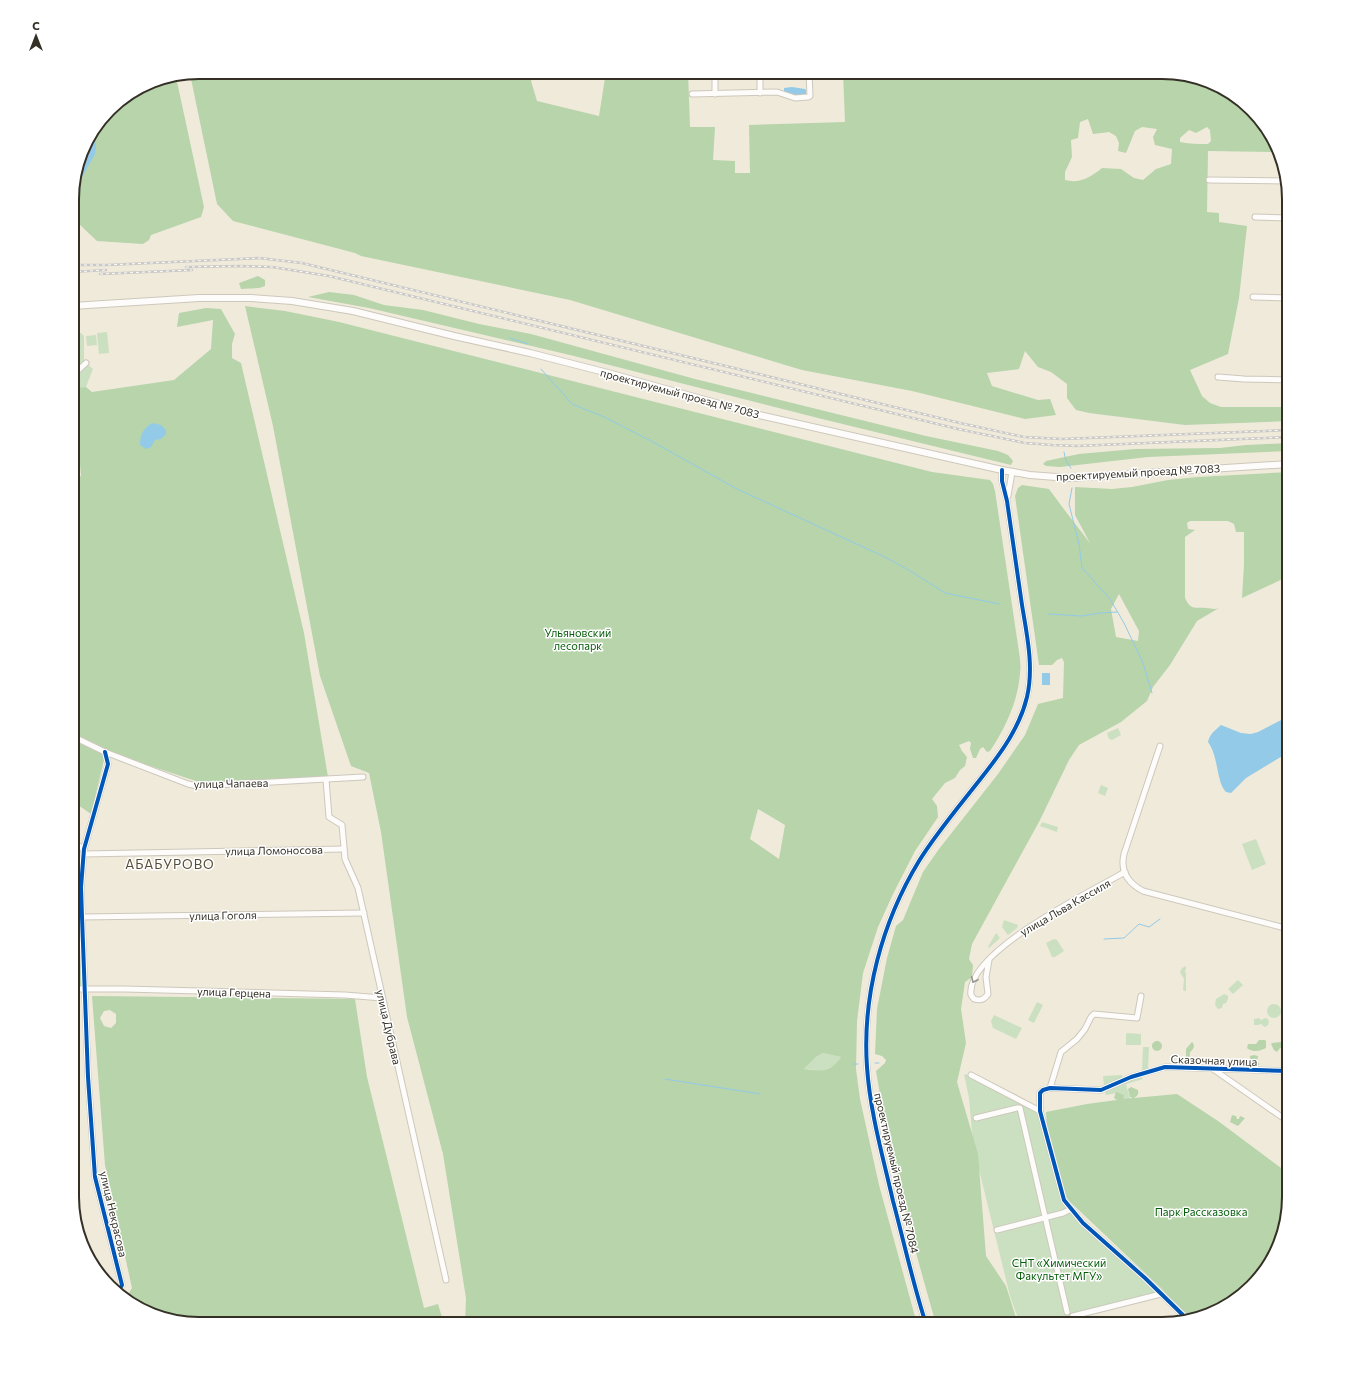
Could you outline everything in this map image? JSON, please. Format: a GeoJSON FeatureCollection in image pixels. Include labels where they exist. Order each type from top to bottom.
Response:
{"type":"FeatureCollection","features":[{"type":"Feature","properties":{"kind":"main road","name":"проектируемый проезд № 7083"},"geometry":{"type":"LineString","coordinates":[[79,306],[199,298],[251,298],[292,301],[347,310],[530,353],[759,415],[1012,472],[1069,478],[1282,464]]}},
{"type":"Feature","properties":{"kind":"street"},"geometry":{"type":"LineString","coordinates":[[715,79],[716,94]]}},
{"type":"Feature","properties":{"kind":"street"},"geometry":{"type":"LineString","coordinates":[[760,79],[760,93]]}},
{"type":"Feature","properties":{"kind":"street"},"geometry":{"type":"LineString","coordinates":[[692,94],[777,92],[795,98],[808,97],[810,93],[809,79]]}},
{"type":"Feature","properties":{"kind":"street"},"geometry":{"type":"LineString","coordinates":[[1209,180],[1280,181]]}},
{"type":"Feature","properties":{"kind":"street"},"geometry":{"type":"LineString","coordinates":[[1255,217],[1282,218]]}},
{"type":"Feature","properties":{"kind":"street"},"geometry":{"type":"LineString","coordinates":[[1253,297],[1282,298]]}},
{"type":"Feature","properties":{"kind":"street"},"geometry":{"type":"LineString","coordinates":[[79,370],[86,363]]}},
{"type":"Feature","properties":{"kind":"street"},"geometry":{"type":"LineString","coordinates":[[1218,377],[1244,380],[1282,380]]}},
{"type":"Feature","properties":{"kind":"street","name":"проектируемый проезд № 7084"},"geometry":{"type":"LineString","coordinates":[[924,1317],[908,1261],[872,1112],[866,1066],[867,1024],[873,978],[881,946],[890,920],[906,885],[933,841],[1006,745],[1017,725],[1027,697],[1030,674],[1029,657],[1007,501],[1002,481],[1002,470]]}},
{"type":"Feature","properties":{"kind":"street","name":"проектируемый проезд № 7084"},"geometry":{"type":"LineString","coordinates":[[1007,501],[1012,472]]}},
{"type":"Feature","properties":{"kind":"street","name":"улица Чапаева"},"geometry":{"type":"LineString","coordinates":[[79,739],[105,752],[188,784],[197,786],[363,778]]}},
{"type":"Feature","properties":{"kind":"street"},"geometry":{"type":"LineString","coordinates":[[1160,746],[1124,854],[1123,863],[1125,872],[1130,882],[1143,891],[1282,927]]}},
{"type":"Feature","properties":{"kind":"street","name":"улица Некрасова"},"geometry":{"type":"LineString","coordinates":[[105,752],[108,764],[83,851],[81,887],[88,1077],[95,1177],[122,1285],[121,1287]]}},
{"type":"Feature","properties":{"kind":"street","name":"улица Дубрава"},"geometry":{"type":"LineString","coordinates":[[326,780],[329,817],[342,824],[345,859],[358,888],[446,1280]]}},
{"type":"Feature","properties":{"kind":"street"},"geometry":{"type":"LineString","coordinates":[[79,848],[83,851]]}},
{"type":"Feature","properties":{"kind":"street","name":"улица Ломоносова"},"geometry":{"type":"LineString","coordinates":[[83,851],[344,849]]}},
{"type":"Feature","properties":{"kind":"street","name":"улица Льва Кассиля"},"geometry":{"type":"LineString","coordinates":[[989,960],[986,977],[988,994],[984,998],[978,1000],[974,999],[971,995],[972,984],[982,966],[1009,941],[1031,926],[1125,872]]}},
{"type":"Feature","properties":{"kind":"street","name":"улица Гоголя"},"geometry":{"type":"LineString","coordinates":[[82,917],[364,913]]}},
{"type":"Feature","properties":{"kind":"street","name":"улица Герцена"},"geometry":{"type":"LineString","coordinates":[[79,989],[345,995],[382,998]]}},
{"type":"Feature","properties":{"kind":"street"},"geometry":{"type":"LineString","coordinates":[[1141,996],[1137,1018],[1094,1014],[1090,1017],[1085,1029],[1078,1039],[1061,1052],[1050,1088],[1043,1090],[1040,1093],[1040,1112],[1064,1200],[1083,1223],[1183,1315]]}},
{"type":"Feature","properties":{"kind":"street","name":"Сказочная улица"},"geometry":{"type":"LineString","coordinates":[[1050,1088],[1101,1090],[1132,1077],[1161,1068],[1184,1067],[1282,1071]]}},
{"type":"Feature","properties":{"kind":"street","name":"Сказочная улица"},"geometry":{"type":"LineString","coordinates":[[1212,1068],[1282,1117]]}},
{"type":"Feature","properties":{"kind":"street"},"geometry":{"type":"LineString","coordinates":[[971,1075],[1040,1112]]}},
{"type":"Feature","properties":{"kind":"street"},"geometry":{"type":"LineString","coordinates":[[976,1118],[1020,1108],[1067,1312]]}},
{"type":"Feature","properties":{"kind":"street"},"geometry":{"type":"LineString","coordinates":[[997,1230],[1063,1213],[1071,1209]]}},
{"type":"Feature","properties":{"kind":"street"},"geometry":{"type":"LineString","coordinates":[[1073,1316],[1161,1294]]}},
{"type":"Feature","properties":{"kind":"green space"},"geometry":{"type":"Polygon","coordinates":[[[191,79],[535,79],[531,81],[537,101],[599,116],[605,79],[688,79],[690,127],[715,127],[713,160],[735,161],[735,173],[750,173],[749,125],[845,122],[843,79],[1170,79],[1185,81],[1215,91],[1235,104],[1247,114],[1257,126],[1272,152],[1208,151],[1207,212],[1219,213],[1219,222],[1247,226],[1239,298],[1228,354],[1190,370],[1202,396],[1210,403],[1221,407],[1282,407],[1282,421],[1185,425],[1076,410],[1067,398],[1067,384],[1051,372],[1038,367],[1025,351],[1019,369],[987,373],[992,386],[1038,400],[1050,399],[1056,415],[1025,419],[912,391],[802,370],[570,300],[361,256],[355,253],[233,221],[217,204],[191,79]],[[1088,119],[1080,122],[1078,138],[1071,140],[1072,157],[1065,172],[1065,180],[1076,181],[1085,179],[1102,168],[1121,169],[1134,178],[1143,180],[1156,169],[1171,164],[1172,149],[1155,145],[1153,137],[1157,129],[1142,127],[1135,131],[1126,153],[1118,151],[1119,143],[1116,136],[1109,132],[1093,134],[1088,119]],[[1207,127],[1196,133],[1189,130],[1180,138],[1180,142],[1191,144],[1208,144],[1211,141],[1210,130],[1207,127]]]}},
{"type":"Feature","properties":{"kind":"green space"},"geometry":{"type":"Polygon","coordinates":[[[177,81],[204,207],[201,217],[151,235],[149,240],[143,244],[97,241],[79,224],[80,184],[83,168],[91,146],[109,120],[126,104],[146,91],[177,81]]]}},
{"type":"Feature","properties":{"kind":"green space"},"geometry":{"type":"Polygon","coordinates":[[[258,276],[265,280],[265,286],[259,288],[241,289],[239,283],[258,276]]]}},
{"type":"Feature","properties":{"kind":"green space"},"geometry":{"type":"Polygon","coordinates":[[[329,292],[354,295],[384,305],[423,310],[479,324],[531,334],[695,379],[926,436],[998,451],[1008,455],[1013,461],[1011,465],[570,355],[369,308],[308,297],[329,292]]]}},
{"type":"Feature","properties":{"kind":"green space","name":"Ульяновский лесопарк"},"geometry":{"type":"Polygon","coordinates":[[[245,306],[285,311],[339,322],[932,472],[990,480],[995,491],[1020,660],[1017,694],[1006,724],[990,751],[987,752],[983,747],[980,749],[976,758],[973,758],[970,749],[971,743],[969,741],[959,745],[967,757],[965,766],[960,770],[955,778],[945,783],[932,799],[937,806],[938,817],[915,851],[878,927],[863,973],[857,1021],[856,1069],[860,1099],[879,1185],[915,1317],[465,1317],[466,1298],[443,1154],[407,1017],[381,832],[369,773],[351,766],[320,676],[273,426],[245,306]],[[758,809],[750,839],[779,859],[785,825],[758,809]],[[823,1053],[816,1057],[804,1069],[825,1070],[833,1066],[841,1057],[823,1053]]]}},
{"type":"Feature","properties":{"kind":"green space"},"geometry":{"type":"Polygon","coordinates":[[[206,308],[221,309],[235,334],[232,344],[232,358],[241,363],[304,633],[328,777],[202,783],[114,754],[104,760],[91,814],[79,806],[79,477],[81,476],[79,452],[79,388],[86,387],[92,392],[174,380],[211,349],[213,320],[177,327],[179,313],[206,308]]]}},
{"type":"Feature","properties":{"kind":"green space"},"geometry":{"type":"Polygon","coordinates":[[[107,332],[109,353],[99,354],[97,333],[107,332]]]}},
{"type":"Feature","properties":{"kind":"green space"},"geometry":{"type":"Polygon","coordinates":[[[79,333],[84,336],[84,361],[93,369],[86,387],[79,388],[79,333]]]}},
{"type":"Feature","properties":{"kind":"green space"},"geometry":{"type":"Polygon","coordinates":[[[96,335],[97,345],[87,346],[86,336],[96,335]]]}},
{"type":"Feature","properties":{"kind":"green space"},"geometry":{"type":"Polygon","coordinates":[[[1282,443],[1282,451],[1148,457],[1060,467],[1046,466],[1043,464],[1046,461],[1079,454],[1135,449],[1220,448],[1282,443]]]}},
{"type":"Feature","properties":{"kind":"green space"},"geometry":{"type":"Polygon","coordinates":[[[1282,472],[1282,579],[1242,598],[1244,532],[1236,532],[1234,524],[1228,521],[1190,521],[1187,523],[1188,529],[1195,530],[1185,537],[1185,598],[1189,605],[1194,608],[1219,608],[1197,621],[1170,665],[1153,687],[1147,701],[1121,722],[1079,745],[1069,760],[1040,820],[972,944],[969,959],[973,965],[972,977],[965,982],[961,1009],[966,1043],[957,1082],[978,1154],[986,1256],[1006,1286],[1016,1317],[934,1317],[902,1199],[876,1071],[885,1063],[886,1060],[882,1056],[875,1054],[877,1009],[887,958],[896,926],[903,920],[923,872],[939,849],[998,774],[1025,735],[1038,704],[1063,698],[1064,662],[1062,658],[1057,660],[1052,665],[1039,665],[1015,496],[1018,488],[1022,485],[1049,489],[1090,543],[1075,515],[1075,487],[1112,489],[1168,480],[1282,472]],[[1119,594],[1111,609],[1116,637],[1138,641],[1139,631],[1119,594]]]}},
{"type":"Feature","properties":{"kind":"green space"},"geometry":{"type":"Polygon","coordinates":[[[1118,728],[1121,735],[1112,740],[1109,739],[1107,733],[1118,728]]]}},
{"type":"Feature","properties":{"kind":"green space"},"geometry":{"type":"Polygon","coordinates":[[[1101,785],[1108,788],[1105,796],[1098,793],[1101,785]]]}},
{"type":"Feature","properties":{"kind":"green space"},"geometry":{"type":"Polygon","coordinates":[[[1042,822],[1058,827],[1057,832],[1040,826],[1042,822]]]}},
{"type":"Feature","properties":{"kind":"green space"},"geometry":{"type":"Polygon","coordinates":[[[1256,839],[1266,864],[1252,870],[1242,844],[1256,839]]]}},
{"type":"Feature","properties":{"kind":"green space"},"geometry":{"type":"Polygon","coordinates":[[[79,920],[82,986],[79,986],[79,920]]]}},
{"type":"Feature","properties":{"kind":"green space"},"geometry":{"type":"Polygon","coordinates":[[[1004,920],[1018,925],[1017,928],[1008,935],[1002,927],[1004,920]]]}},
{"type":"Feature","properties":{"kind":"green space"},"geometry":{"type":"Polygon","coordinates":[[[996,933],[1000,938],[989,948],[988,947],[996,933]]]}},
{"type":"Feature","properties":{"kind":"green space"},"geometry":{"type":"Polygon","coordinates":[[[1054,939],[1057,940],[1064,951],[1055,957],[1052,957],[1046,943],[1054,939]]]}},
{"type":"Feature","properties":{"kind":"green space"},"geometry":{"type":"Polygon","coordinates":[[[1186,966],[1185,991],[1183,990],[1184,979],[1180,972],[1182,968],[1186,966]]]}},
{"type":"Feature","properties":{"kind":"green space"},"geometry":{"type":"Polygon","coordinates":[[[1238,980],[1243,985],[1233,994],[1228,989],[1238,980]]]}},
{"type":"Feature","properties":{"kind":"green space"},"geometry":{"type":"Polygon","coordinates":[[[1224,994],[1228,996],[1228,999],[1226,1003],[1223,1004],[1222,1008],[1218,1009],[1215,1005],[1216,999],[1224,994]]]}},
{"type":"Feature","properties":{"kind":"green space"},"geometry":{"type":"Polygon","coordinates":[[[92,996],[355,999],[367,1077],[424,1308],[438,1304],[442,1317],[191,1317],[176,1315],[153,1308],[129,1294],[132,1288],[105,1165],[92,996]],[[110,1010],[104,1011],[100,1018],[104,1026],[111,1028],[116,1023],[116,1014],[110,1010]]]}},
{"type":"Feature","properties":{"kind":"green space"},"geometry":{"type":"Polygon","coordinates":[[[1037,1002],[1043,1005],[1034,1023],[1028,1020],[1037,1002]]]}},
{"type":"Feature","properties":{"kind":"green space"},"geometry":{"type":"Polygon","coordinates":[[[1274,1004],[1279,1006],[1281,1011],[1279,1016],[1274,1018],[1269,1016],[1267,1011],[1269,1006],[1274,1004]]]}},
{"type":"Feature","properties":{"kind":"green space"},"geometry":{"type":"Polygon","coordinates":[[[994,1015],[1022,1028],[1016,1039],[993,1028],[991,1021],[994,1015]]]}},
{"type":"Feature","properties":{"kind":"green space"},"geometry":{"type":"Polygon","coordinates":[[[1259,1018],[1261,1020],[1265,1018],[1268,1019],[1268,1025],[1265,1027],[1261,1024],[1254,1025],[1254,1019],[1259,1018]]]}},
{"type":"Feature","properties":{"kind":"green space"},"geometry":{"type":"Polygon","coordinates":[[[1127,1033],[1141,1034],[1141,1045],[1126,1045],[1127,1033]]]}},
{"type":"Feature","properties":{"kind":"green space"},"geometry":{"type":"Polygon","coordinates":[[[1259,1040],[1266,1041],[1266,1048],[1252,1051],[1247,1048],[1248,1044],[1256,1044],[1259,1040]]]}},
{"type":"Feature","properties":{"kind":"green space"},"geometry":{"type":"Polygon","coordinates":[[[1155,1041],[1159,1041],[1161,1042],[1161,1050],[1155,1051],[1152,1048],[1152,1044],[1155,1041]]]}},
{"type":"Feature","properties":{"kind":"green space"},"geometry":{"type":"Polygon","coordinates":[[[1192,1042],[1194,1047],[1190,1052],[1189,1063],[1179,1063],[1186,1057],[1186,1049],[1192,1042]]]}},
{"type":"Feature","properties":{"kind":"green space"},"geometry":{"type":"Polygon","coordinates":[[[1281,1042],[1282,1047],[1277,1052],[1274,1050],[1271,1044],[1281,1042]]]}},
{"type":"Feature","properties":{"kind":"green space"},"geometry":{"type":"Polygon","coordinates":[[[1143,1047],[1149,1047],[1148,1069],[1142,1071],[1143,1047]]]}},
{"type":"Feature","properties":{"kind":"green space"},"geometry":{"type":"Polygon","coordinates":[[[823,1053],[841,1057],[829,1069],[804,1069],[816,1057],[823,1053]]]}},
{"type":"Feature","properties":{"kind":"green space"},"geometry":{"type":"Polygon","coordinates":[[[1250,1056],[1258,1056],[1257,1061],[1259,1065],[1250,1064],[1250,1056]]]}},
{"type":"Feature","properties":{"kind":"green space","name":"СНТ «Химический Факультет МГУ»"},"geometry":{"type":"Polygon","coordinates":[[[964,1074],[972,1076],[1038,1113],[1065,1203],[1160,1289],[1162,1295],[1085,1317],[1018,1317],[1010,1296],[973,1144],[969,1098],[964,1074]]]}},
{"type":"Feature","properties":{"kind":"green space"},"geometry":{"type":"Polygon","coordinates":[[[1122,1075],[1122,1079],[1104,1086],[1103,1076],[1122,1075]]]}},
{"type":"Feature","properties":{"kind":"green space"},"geometry":{"type":"Polygon","coordinates":[[[1141,1076],[1143,1079],[1126,1084],[1130,1099],[1118,1100],[1117,1093],[1106,1095],[1105,1091],[1141,1076]]]}},
{"type":"Feature","properties":{"kind":"green space","name":"Парк Рассказовка"},"geometry":{"type":"Polygon","coordinates":[[[1131,1087],[1138,1090],[1138,1095],[1134,1098],[1177,1094],[1218,1121],[1282,1169],[1282,1205],[1280,1220],[1273,1243],[1266,1257],[1247,1282],[1235,1292],[1222,1301],[1200,1311],[1185,1315],[1162,1289],[1065,1197],[1047,1130],[1046,1112],[1117,1100],[1114,1098],[1116,1092],[1124,1095],[1123,1099],[1133,1098],[1130,1097],[1128,1089],[1131,1087]]]}},
{"type":"Feature","properties":{"kind":"green space"},"geometry":{"type":"Polygon","coordinates":[[[1232,1115],[1236,1116],[1237,1119],[1239,1119],[1240,1116],[1245,1118],[1238,1126],[1230,1122],[1232,1115]]]}},
{"type":"Feature","properties":{"kind":"water"},"geometry":{"type":"Polygon","coordinates":[[[792,87],[805,89],[806,94],[798,96],[784,92],[784,88],[792,87]]]}},
{"type":"Feature","properties":{"kind":"water"},"geometry":{"type":"Polygon","coordinates":[[[95,139],[95,154],[81,179],[88,153],[95,139]]]}},
{"type":"Feature","properties":{"kind":"water"},"geometry":{"type":"Polygon","coordinates":[[[152,423],[161,425],[166,430],[166,434],[161,439],[155,440],[151,447],[146,449],[140,445],[141,438],[144,430],[152,423]]]}},
{"type":"Feature","properties":{"kind":"water"},"geometry":{"type":"Polygon","coordinates":[[[1042,673],[1050,673],[1050,685],[1042,685],[1042,673]]]}},
{"type":"Feature","properties":{"kind":"water"},"geometry":{"type":"Polygon","coordinates":[[[1282,720],[1282,756],[1246,778],[1231,793],[1226,792],[1221,782],[1212,748],[1208,742],[1209,739],[1221,725],[1241,733],[1251,734],[1282,720]]]}},
{"type":"Feature","properties":{"kind":"waterway"},"geometry":{"type":"LineString","coordinates":[[510,338],[528,344]]}},
{"type":"Feature","properties":{"kind":"waterway"},"geometry":{"type":"LineString","coordinates":[[541,369],[572,404],[604,417],[653,442],[737,489],[887,558],[945,593],[999,604]]}},
{"type":"Feature","properties":{"kind":"waterway"},"geometry":{"type":"LineString","coordinates":[[1064,452],[1066,461],[1071,468]]}},
{"type":"Feature","properties":{"kind":"waterway"},"geometry":{"type":"LineString","coordinates":[[1072,488],[1069,504],[1079,544],[1082,568],[1110,599],[1124,623],[1143,663],[1152,693]]}},
{"type":"Feature","properties":{"kind":"waterway"},"geometry":{"type":"LineString","coordinates":[[1048,614],[1081,616],[1117,612]]}},
{"type":"Feature","properties":{"kind":"waterway"},"geometry":{"type":"LineString","coordinates":[[1104,939],[1124,938],[1139,924],[1149,927],[1160,919]]}},
{"type":"Feature","properties":{"kind":"waterway"},"geometry":{"type":"LineString","coordinates":[[665,1079],[760,1094]]}},
{"type":"Feature","properties":{"kind":"railway"},"geometry":{"type":"LineString","coordinates":[[79,265],[259,258],[302,263],[960,423],[1024,437],[1062,439],[1282,430]]}},
{"type":"Feature","properties":{"kind":"railway"},"geometry":{"type":"LineString","coordinates":[[186,267],[272,267],[329,276],[958,429],[1025,443],[1076,446],[1282,437]]}},
{"type":"Feature","properties":{"kind":"railway"},"geometry":{"type":"LineString","coordinates":[[79,272],[106,270]]}},
{"type":"Feature","properties":{"kind":"railway"},"geometry":{"type":"LineString","coordinates":[[100,274],[192,270]]}},
{"type":"Feature","properties":{"kind":"cycle path"},"geometry":{"type":"LineString","coordinates":[[924,1317],[893,1201],[874,1118],[867,1067],[866,1040],[868,1013],[877,960],[885,934],[906,884],[933,839],[1003,749],[1020,719],[1027,697],[1030,674],[1028,639],[1007,501],[1002,481],[1002,470]]}},
{"type":"Feature","properties":{"kind":"cycle path"},"geometry":{"type":"LineString","coordinates":[[105,752],[108,764],[84,849],[81,887],[88,1077],[95,1177],[122,1285],[121,1287]]}},
{"type":"Feature","properties":{"kind":"cycle path"},"geometry":{"type":"LineString","coordinates":[[1183,1315],[1145,1278],[1083,1223],[1064,1200],[1040,1111],[1040,1093],[1043,1090],[1050,1088],[1101,1090],[1131,1077],[1165,1067],[1282,1071]]}},
{"type":"Feature","properties":{"kind":"district","name":"АБАБУРОВО"},"geometry":{"type":"Point","coordinates":[170,864]}}]}
